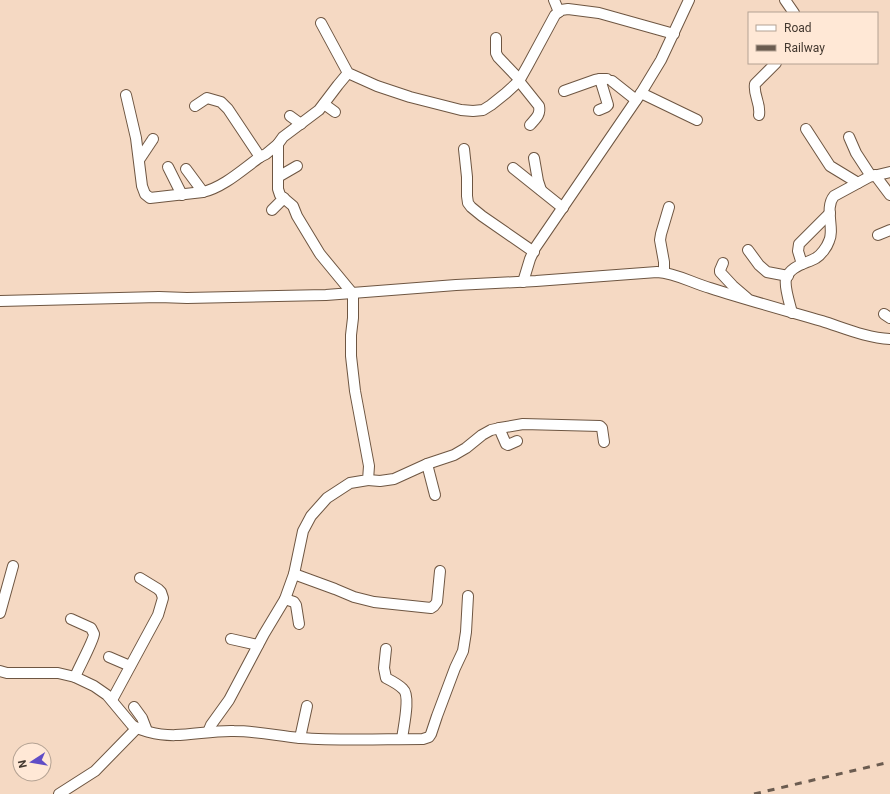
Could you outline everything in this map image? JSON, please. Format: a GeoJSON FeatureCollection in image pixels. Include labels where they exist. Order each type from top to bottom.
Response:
{"type":"FeatureCollection","features":[{"type":"Feature","properties":{"kind":"street"},"geometry":{"type":"LineString","coordinates":[[554,0],[558,12]]}},
{"type":"Feature","properties":{"kind":"street"},"geometry":{"type":"LineString","coordinates":[[524,282],[530,260],[534,252],[662,60],[689,0]]}},
{"type":"Feature","properties":{"kind":"street"},"geometry":{"type":"LineString","coordinates":[[785,0],[793,12]]}},
{"type":"Feature","properties":{"kind":"street"},"geometry":{"type":"LineString","coordinates":[[321,23],[348,73],[377,86],[410,97],[462,110],[473,111],[483,110],[491,105],[519,80],[555,15],[561,10],[568,9],[599,13],[674,34]]}},
{"type":"Feature","properties":{"kind":"street"},"geometry":{"type":"LineString","coordinates":[[496,38],[496,53],[498,57],[519,80],[539,106],[539,114],[530,125]]}},
{"type":"Feature","properties":{"kind":"street"},"geometry":{"type":"LineString","coordinates":[[759,115],[760,109],[755,92],[755,84],[775,64]]}},
{"type":"Feature","properties":{"kind":"street"},"geometry":{"type":"LineString","coordinates":[[126,95],[136,138],[142,186],[145,194],[150,198],[182,195],[203,192],[221,185],[266,154],[278,144],[283,137],[319,110],[348,73]]}},
{"type":"Feature","properties":{"kind":"street"},"geometry":{"type":"LineString","coordinates":[[599,110],[608,105],[606,80]]}},
{"type":"Feature","properties":{"kind":"street"},"geometry":{"type":"LineString","coordinates":[[564,91],[606,80],[638,97],[697,120]]}},
{"type":"Feature","properties":{"kind":"street"},"geometry":{"type":"LineString","coordinates":[[195,106],[207,98],[221,102],[228,109],[260,157]]}},
{"type":"Feature","properties":{"kind":"street"},"geometry":{"type":"LineString","coordinates":[[324,104],[335,112]]}},
{"type":"Feature","properties":{"kind":"street"},"geometry":{"type":"LineString","coordinates":[[290,116],[301,124]]}},
{"type":"Feature","properties":{"kind":"street"},"geometry":{"type":"LineString","coordinates":[[806,129],[830,166],[858,183]]}},
{"type":"Feature","properties":{"kind":"street"},"geometry":{"type":"LineString","coordinates":[[849,137],[856,153],[873,176],[890,195]]}},
{"type":"Feature","properties":{"kind":"street"},"geometry":{"type":"LineString","coordinates":[[139,160],[153,139]]}},
{"type":"Feature","properties":{"kind":"street"},"geometry":{"type":"LineString","coordinates":[[278,144],[278,189],[280,195],[293,206],[297,216],[320,254],[353,294],[351,356],[368,466],[368,480]]}},
{"type":"Feature","properties":{"kind":"street"},"geometry":{"type":"LineString","coordinates":[[464,149],[468,203],[482,216],[534,252]]}},
{"type":"Feature","properties":{"kind":"street"},"geometry":{"type":"LineString","coordinates":[[534,158],[541,190]]}},
{"type":"Feature","properties":{"kind":"street"},"geometry":{"type":"LineString","coordinates":[[278,178],[297,166]]}},
{"type":"Feature","properties":{"kind":"street"},"geometry":{"type":"LineString","coordinates":[[168,167],[182,195]]}},
{"type":"Feature","properties":{"kind":"street"},"geometry":{"type":"LineString","coordinates":[[513,168],[563,208]]}},
{"type":"Feature","properties":{"kind":"street"},"geometry":{"type":"LineString","coordinates":[[186,169],[203,192]]}},
{"type":"Feature","properties":{"kind":"street"},"geometry":{"type":"LineString","coordinates":[[792,313],[786,286],[786,279],[789,273],[796,267],[817,258],[830,241],[831,200],[834,196],[858,183],[873,176],[890,172]]}},
{"type":"Feature","properties":{"kind":"street"},"geometry":{"type":"LineString","coordinates":[[272,210],[284,198]]}},
{"type":"Feature","properties":{"kind":"street"},"geometry":{"type":"LineString","coordinates":[[664,272],[664,262],[660,240],[669,207]]}},
{"type":"Feature","properties":{"kind":"street"},"geometry":{"type":"LineString","coordinates":[[802,264],[798,251],[799,244],[830,213]]}},
{"type":"Feature","properties":{"kind":"street"},"geometry":{"type":"LineString","coordinates":[[878,235],[890,230]]}},
{"type":"Feature","properties":{"kind":"street"},"geometry":{"type":"LineString","coordinates":[[748,250],[759,265],[767,272],[788,276]]}},
{"type":"Feature","properties":{"kind":"street"},"geometry":{"type":"LineString","coordinates":[[723,263],[720,272],[750,301]]}},
{"type":"Feature","properties":{"kind":"street"},"geometry":{"type":"LineString","coordinates":[[0,301],[353,294],[456,285],[524,282],[642,272],[664,272],[750,301],[880,338],[890,337]]}},
{"type":"Feature","properties":{"kind":"street"},"geometry":{"type":"LineString","coordinates":[[208,732],[211,724],[228,700],[285,599],[294,574],[303,531],[311,516],[327,498],[350,483],[368,480],[380,481],[394,479],[454,454],[466,448],[482,435],[499,428],[523,424],[600,426],[602,428],[604,442]]}},
{"type":"Feature","properties":{"kind":"street"},"geometry":{"type":"LineString","coordinates":[[499,428],[506,444],[508,445],[517,441]]}},
{"type":"Feature","properties":{"kind":"street"},"geometry":{"type":"LineString","coordinates":[[427,464],[435,495]]}},
{"type":"Feature","properties":{"kind":"street"},"geometry":{"type":"LineString","coordinates":[[0,611],[13,566]]}},
{"type":"Feature","properties":{"kind":"street"},"geometry":{"type":"LineString","coordinates":[[294,574],[354,597],[374,602],[431,608],[436,602],[440,571]]}},
{"type":"Feature","properties":{"kind":"street"},"geometry":{"type":"LineString","coordinates":[[112,700],[158,615],[163,598],[158,589],[140,578]]}},
{"type":"Feature","properties":{"kind":"street"},"geometry":{"type":"LineString","coordinates":[[0,671],[7,673],[58,673],[75,677],[94,686],[107,695],[132,725],[157,734],[177,736],[208,732],[234,731],[300,738],[423,739],[431,734],[452,675],[463,650],[466,632],[468,596]]}},
{"type":"Feature","properties":{"kind":"street"},"geometry":{"type":"LineString","coordinates":[[285,599],[294,602],[296,605],[299,624]]}},
{"type":"Feature","properties":{"kind":"street"},"geometry":{"type":"LineString","coordinates":[[71,620],[91,628],[94,634],[75,677]]}},
{"type":"Feature","properties":{"kind":"street"},"geometry":{"type":"LineString","coordinates":[[231,639],[258,645]]}},
{"type":"Feature","properties":{"kind":"street"},"geometry":{"type":"LineString","coordinates":[[386,649],[384,668],[386,678],[406,692],[407,700],[402,739]]}},
{"type":"Feature","properties":{"kind":"street"},"geometry":{"type":"LineString","coordinates":[[109,657],[130,666]]}},
{"type":"Feature","properties":{"kind":"street"},"geometry":{"type":"LineString","coordinates":[[300,738],[307,706]]}},
{"type":"Feature","properties":{"kind":"street"},"geometry":{"type":"LineString","coordinates":[[134,707],[142,718],[148,731]]}},
{"type":"Feature","properties":{"kind":"street"},"geometry":{"type":"LineString","coordinates":[[59,794],[95,771],[137,728]]}},
{"type":"Feature","properties":{"kind":"railway"},"geometry":{"type":"LineString","coordinates":[[754,794],[890,762]]}}]}
